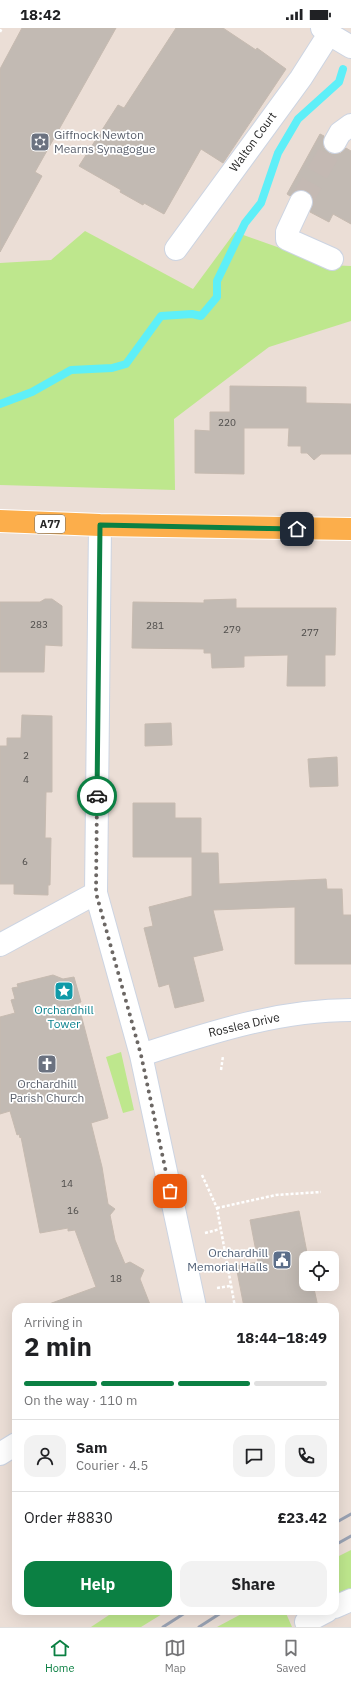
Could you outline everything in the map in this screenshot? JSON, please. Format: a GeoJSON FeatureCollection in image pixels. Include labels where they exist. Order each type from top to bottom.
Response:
{"type":"FeatureCollection","features":[{"type":"Feature","properties":{"kind":"main road","name":"A77"},"geometry":{"type":"LineString","coordinates":[[0,521],[100,525],[351,529]]}},
{"type":"Feature","properties":{"kind":"street"},"geometry":{"type":"LineString","coordinates":[[326,31],[351,47]]}},
{"type":"Feature","properties":{"kind":"street","name":"Walton Court"},"geometry":{"type":"LineString","coordinates":[[176,249],[300,78],[326,31]]}},
{"type":"Feature","properties":{"kind":"street"},"geometry":{"type":"LineString","coordinates":[[335,142],[340,133],[351,125]]}},
{"type":"Feature","properties":{"kind":"street"},"geometry":{"type":"LineString","coordinates":[[301,202],[287,232],[287,239],[332,259]]}},
{"type":"Feature","properties":{"kind":"street"},"geometry":{"type":"LineString","coordinates":[[100,525],[96,893],[141,1055],[194,1303]]}},
{"type":"Feature","properties":{"kind":"street"},"geometry":{"type":"LineString","coordinates":[[0,944],[96,893]]}},
{"type":"Feature","properties":{"kind":"street","name":"Rosslea Drive"},"geometry":{"type":"LineString","coordinates":[[141,1055],[229,1027],[295,1014],[351,1010]]}},
{"type":"Feature","properties":{"kind":"street"},"geometry":{"type":"LineString","coordinates":[[0,1454],[12,1446]]}},
{"type":"Feature","properties":{"kind":"street"},"geometry":{"type":"LineString","coordinates":[[339,1605],[351,1600]]}},
{"type":"Feature","properties":{"kind":"street"},"geometry":{"type":"LineString","coordinates":[[305,1620],[317,1615]]}},
{"type":"Feature","properties":{"kind":"path"},"geometry":{"type":"LineString","coordinates":[[0,32],[2,28]]}},
{"type":"Feature","properties":{"kind":"path"},"geometry":{"type":"LineString","coordinates":[[202,1175],[217,1208],[234,1303]]}},
{"type":"Feature","properties":{"kind":"path"},"geometry":{"type":"LineString","coordinates":[[217,1208],[276,1195],[321,1192]]}},
{"type":"Feature","properties":{"kind":"green space"},"geometry":{"type":"Polygon","coordinates":[[[85,231],[193,289],[235,232],[328,265],[351,266],[351,321],[269,347],[174,419],[175,490],[0,485],[0,263],[51,260],[85,231]]]}},
{"type":"Feature","properties":{"kind":"green space"},"geometry":{"type":"Polygon","coordinates":[[[121,1052],[134,1110],[123,1113],[106,1057],[121,1052]]]}},
{"type":"Feature","properties":{"kind":"green space"},"geometry":{"type":"Polygon","coordinates":[[[351,1550],[351,1592],[339,1597],[339,1556],[351,1550]]]}},
{"type":"Feature","properties":{"kind":"green space"},"geometry":{"type":"Polygon","coordinates":[[[109,1615],[160,1615],[141,1627],[91,1627],[109,1615]]]}},
{"type":"Feature","properties":{"kind":"green space"},"geometry":{"type":"Polygon","coordinates":[[[240,1615],[287,1615],[292,1627],[217,1627],[240,1615]]]}},
{"type":"Feature","properties":{"kind":"building","name":"Giffnock Newton Mearns Synagogue"},"geometry":{"type":"Polygon","coordinates":[[[22,28],[116,28],[35,172],[42,176],[0,252],[0,69],[22,28]]]}},
{"type":"Feature","properties":{"kind":"building"},"geometry":{"type":"Polygon","coordinates":[[[176,28],[223,28],[256,50],[257,48],[286,69],[223,163],[201,149],[164,214],[144,203],[143,205],[120,192],[121,190],[79,166],[118,105],[124,108],[176,28]]]}},
{"type":"Feature","properties":{"kind":"building"},"geometry":{"type":"Polygon","coordinates":[[[320,134],[324,136],[324,148],[329,153],[341,153],[346,148],[351,151],[351,224],[333,214],[329,222],[310,212],[313,201],[311,195],[307,191],[300,190],[294,192],[290,196],[287,194],[320,134]]]}},
{"type":"Feature","properties":{"kind":"building"},"geometry":{"type":"Polygon","coordinates":[[[230,386],[306,387],[306,403],[351,404],[351,454],[321,454],[314,460],[307,453],[301,453],[301,446],[288,446],[289,428],[244,428],[244,474],[195,473],[195,430],[210,431],[210,412],[230,412],[230,386]]]}},
{"type":"Feature","properties":{"kind":"building"},"geometry":{"type":"Polygon","coordinates":[[[45,599],[52,599],[62,606],[62,646],[45,645],[44,672],[0,672],[0,602],[40,602],[45,599]]]}},
{"type":"Feature","properties":{"kind":"building"},"geometry":{"type":"Polygon","coordinates":[[[236,599],[236,608],[336,608],[335,655],[325,655],[325,686],[287,686],[288,655],[244,656],[244,667],[212,668],[211,653],[204,653],[204,649],[132,648],[133,602],[204,603],[204,600],[236,599]]]}},
{"type":"Feature","properties":{"kind":"building"},"geometry":{"type":"Polygon","coordinates":[[[22,715],[52,716],[52,792],[46,792],[45,838],[51,838],[50,885],[48,885],[48,895],[14,894],[14,884],[0,884],[0,746],[7,746],[7,738],[21,738],[22,715]]]}},
{"type":"Feature","properties":{"kind":"building"},"geometry":{"type":"Polygon","coordinates":[[[171,723],[172,745],[145,746],[145,724],[171,723]]]}},
{"type":"Feature","properties":{"kind":"building"},"geometry":{"type":"Polygon","coordinates":[[[337,757],[338,786],[310,787],[308,759],[337,757]]]}},
{"type":"Feature","properties":{"kind":"building"},"geometry":{"type":"Polygon","coordinates":[[[133,803],[175,803],[175,818],[201,818],[201,853],[218,853],[219,884],[326,879],[327,889],[342,889],[343,915],[351,915],[351,964],[295,964],[295,907],[213,910],[223,950],[193,957],[204,1001],[175,1008],[169,984],[159,987],[144,928],[153,926],[149,907],[192,896],[192,857],[133,857],[133,803]]]}},
{"type":"Feature","properties":{"kind":"building"},"geometry":{"type":"Polygon","coordinates":[[[53,975],[63,979],[74,977],[81,1002],[78,1003],[108,1118],[91,1123],[102,1167],[108,1204],[115,1209],[110,1215],[115,1240],[125,1264],[130,1262],[144,1270],[140,1279],[149,1303],[52,1303],[96,1287],[75,1230],[68,1231],[68,1228],[40,1233],[21,1137],[20,1138],[19,1134],[17,1135],[10,1111],[0,1114],[0,1017],[15,1013],[11,1000],[15,999],[12,988],[18,987],[17,984],[53,975]]]}},
{"type":"Feature","properties":{"kind":"building","name":"Orchardhill Memorial Halls"},"geometry":{"type":"Polygon","coordinates":[[[299,1211],[307,1251],[299,1251],[299,1291],[315,1291],[317,1303],[243,1303],[236,1266],[258,1262],[250,1220],[299,1211]]]}},
{"type":"Feature","properties":{"kind":"waterway"},"geometry":{"type":"LineString","coordinates":[[0,404],[32,392],[71,370],[112,368],[126,364],[161,316],[192,314],[201,316],[217,297],[217,281],[245,223],[261,203],[278,153],[298,119],[339,82],[343,69]]}},
{"type":"Feature","properties":{"kind":"tunnel"},"geometry":{"type":"LineString","coordinates":[[301,202],[335,142]]}},
{"type":"Feature","properties":{"kind":"railway"},"geometry":{"type":"LineString","coordinates":[[339,1521],[351,1514]]}},
{"type":"Feature","properties":{"kind":"railway"},"geometry":{"type":"LineString","coordinates":[[339,1543],[351,1536]]}},
{"type":"Feature","properties":{"kind":"railway"},"geometry":{"type":"LineString","coordinates":[[163,1627],[182,1615]]}},
{"type":"Feature","properties":{"kind":"railway"},"geometry":{"type":"LineString","coordinates":[[199,1627],[218,1615]]}},
{"type":"Feature","properties":{"kind":"way so far"},"geometry":{"type":"LineString","coordinates":[[97,796],[96,893],[141,1055],[170,1191]]}},
{"type":"Feature","properties":{"kind":"place","name":"Giffnock Newton Mearns Synagogue"},"geometry":{"type":"Point","coordinates":[40,142]}},
{"type":"Feature","properties":{"kind":"place","name":"Orchardhill Tower"},"geometry":{"type":"Point","coordinates":[64,991]}},
{"type":"Feature","properties":{"kind":"place","name":"Orchardhill Parish Church"},"geometry":{"type":"Point","coordinates":[47,1064]}},
{"type":"Feature","properties":{"kind":"place","name":"Orchardhill Memorial Halls"},"geometry":{"type":"Point","coordinates":[282,1260]}},
{"type":"Feature","properties":{"kind":"route"},"geometry":{"type":"LineString","coordinates":[[97,796],[100,525],[297,529]]}}]}
